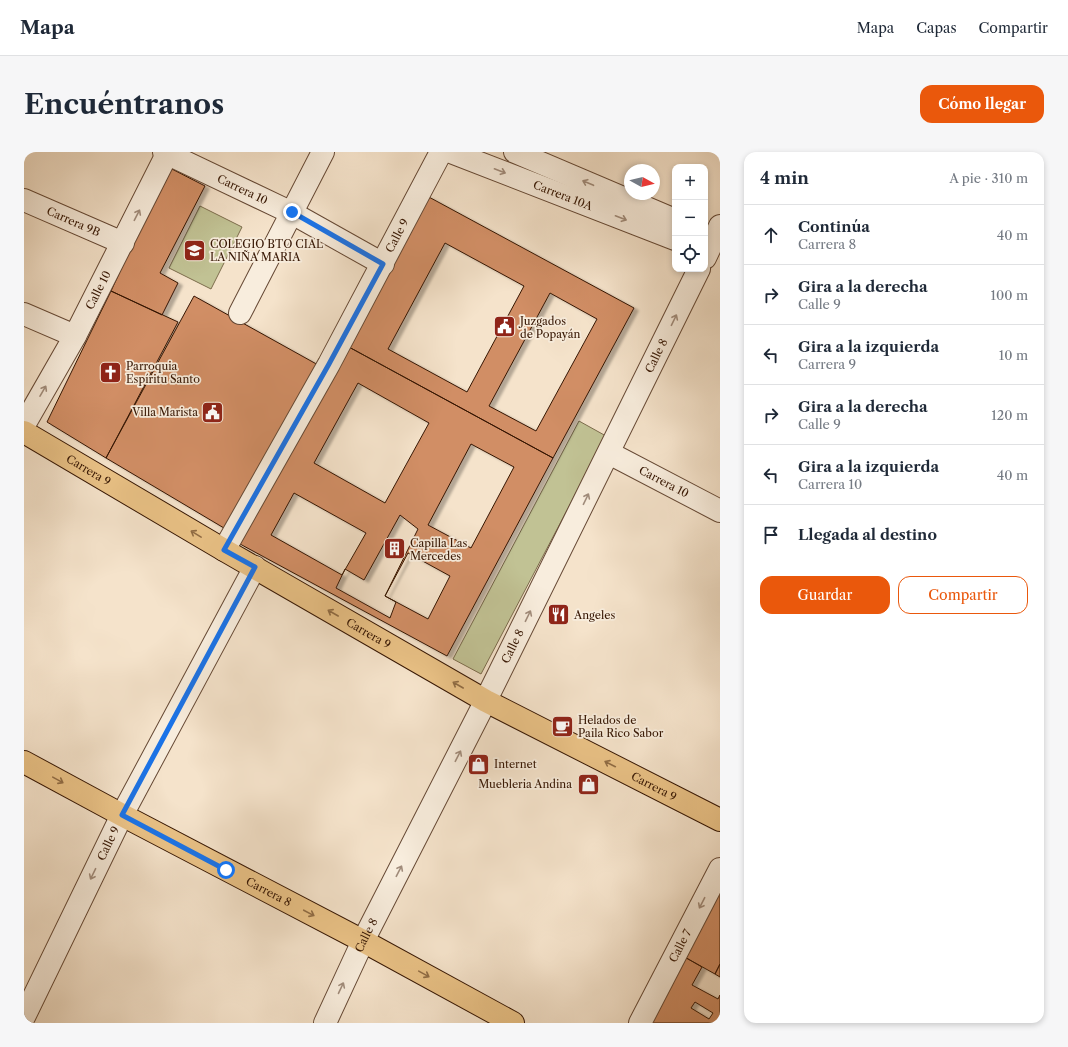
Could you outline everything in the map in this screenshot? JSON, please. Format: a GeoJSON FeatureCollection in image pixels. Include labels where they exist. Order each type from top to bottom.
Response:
{"type":"FeatureCollection","features":[{"type":"Feature","properties":{"kind":"main road","name":"Carrera 9"},"geometry":{"type":"LineString","coordinates":[[24,432],[224,550],[486,701],[720,820]]}},
{"type":"Feature","properties":{"kind":"main road","name":"Carrera 8"},"geometry":{"type":"LineString","coordinates":[[24,762],[363,941],[513,1023]]}},
{"type":"Feature","properties":{"kind":"street"},"geometry":{"type":"LineString","coordinates":[[240,313],[323,152]]}},
{"type":"Feature","properties":{"kind":"street","name":"Calle 9"},"geometry":{"type":"LineString","coordinates":[[224,550],[329,364],[441,152]]}},
{"type":"Feature","properties":{"kind":"street","name":"Carrera 10A"},"geometry":{"type":"LineString","coordinates":[[451,152],[672,238]]}},
{"type":"Feature","properties":{"kind":"street","name":"Carrera 10A"},"geometry":{"type":"LineString","coordinates":[[515,152],[672,219]]}},
{"type":"Feature","properties":{"kind":"street","name":"Carrera 10"},"geometry":{"type":"LineString","coordinates":[[166,153],[292,212],[383,264]]}},
{"type":"Feature","properties":{"kind":"street","name":"Calle 10"},"geometry":{"type":"LineString","coordinates":[[24,425],[75,336],[166,153]]}},
{"type":"Feature","properties":{"kind":"street","name":"Carrera 9B"},"geometry":{"type":"LineString","coordinates":[[24,200],[123,242]]}},
{"type":"Feature","properties":{"kind":"street","name":"Calle 8"},"geometry":{"type":"LineString","coordinates":[[325,1023],[363,941],[486,701],[711,248]]}},
{"type":"Feature","properties":{"kind":"street"},"geometry":{"type":"LineString","coordinates":[[24,314],[75,336]]}},
{"type":"Feature","properties":{"kind":"street","name":"Carrera 10"},"geometry":{"type":"LineString","coordinates":[[609,453],[720,511]]}},
{"type":"Feature","properties":{"kind":"street","name":"Calle 9"},"geometry":{"type":"LineString","coordinates":[[24,1017],[122,815],[255,567]]}},
{"type":"Feature","properties":{"kind":"street","name":"Calle 7"},"geometry":{"type":"LineString","coordinates":[[640,1023],[720,869]]}},
{"type":"Feature","properties":{"kind":"green space"},"geometry":{"type":"Polygon","coordinates":[[[200,206],[242,227],[211,289],[169,268],[200,206]]]}},
{"type":"Feature","properties":{"kind":"green space"},"geometry":{"type":"Polygon","coordinates":[[[579,421],[606,436],[481,674],[453,659],[579,421]]]}},
{"type":"Feature","properties":{"kind":"building"},"geometry":{"type":"Polygon","coordinates":[[[168,167],[205,186],[160,273],[178,283],[162,315],[111,291],[168,167]]]}},
{"type":"Feature","properties":{"kind":"building"},"geometry":{"type":"Polygon","coordinates":[[[427,196],[634,308],[553,458],[347,346],[427,196]],[[445,243],[388,349],[467,392],[524,286],[445,243]],[[550,293],[489,406],[536,431],[597,319],[550,293]]]}},
{"type":"Feature","properties":{"kind":"building","name":"Parroquia Espíritu Santo"},"geometry":{"type":"Polygon","coordinates":[[[111,291],[178,322],[106,458],[47,422],[111,291]]]}},
{"type":"Feature","properties":{"kind":"building","name":"Villa Marista"},"geometry":{"type":"Polygon","coordinates":[[[194,296],[320,366],[229,531],[106,458],[194,296]]]}},
{"type":"Feature","properties":{"kind":"building"},"geometry":{"type":"Polygon","coordinates":[[[347,346],[553,458],[447,656],[240,544],[347,346]],[[358,383],[314,463],[385,503],[429,423],[358,383]],[[471,444],[428,525],[471,548],[514,467],[471,444]],[[294,493],[271,535],[342,575],[366,533],[294,493]],[[408,553],[385,596],[428,619],[450,576],[408,553]]]}},
{"type":"Feature","properties":{"kind":"building","name":"Capilla Las Mercedes"},"geometry":{"type":"Polygon","coordinates":[[[400,515],[418,529],[385,596],[396,602],[390,618],[336,588],[345,569],[364,580],[400,515]]]}},
{"type":"Feature","properties":{"kind":"building"},"geometry":{"type":"Polygon","coordinates":[[[720,884],[720,964],[715,974],[681,955],[720,884]]]}},
{"type":"Feature","properties":{"kind":"building"},"geometry":{"type":"Polygon","coordinates":[[[681,955],[702,967],[692,985],[718,999],[720,995],[720,1023],[646,1023],[681,955]],[[695,1002],[691,1008],[709,1019],[713,1013],[695,1002]]]}},
{"type":"Feature","properties":{"kind":"building"},"geometry":{"type":"Polygon","coordinates":[[[720,964],[720,977],[715,974],[720,964]]]}},
{"type":"Feature","properties":{"kind":"place","name":"COLEGIO BTO CIAL LA NIÑA MARIA"},"geometry":{"type":"Point","coordinates":[195,250]}},
{"type":"Feature","properties":{"kind":"place","name":"Juzgados de Popayán"},"geometry":{"type":"Point","coordinates":[505,327]}},
{"type":"Feature","properties":{"kind":"place","name":"Parroquia Espíritu Santo"},"geometry":{"type":"Point","coordinates":[111,372]}},
{"type":"Feature","properties":{"kind":"place","name":"Villa Marista"},"geometry":{"type":"Point","coordinates":[213,412]}},
{"type":"Feature","properties":{"kind":"place","name":"Capilla Las Mercedes"},"geometry":{"type":"Point","coordinates":[395,549]}},
{"type":"Feature","properties":{"kind":"place","name":"Angeles"},"geometry":{"type":"Point","coordinates":[558,615]}},
{"type":"Feature","properties":{"kind":"place","name":"Helados de Paila Rico Sabor"},"geometry":{"type":"Point","coordinates":[563,726]}},
{"type":"Feature","properties":{"kind":"place","name":"Internet"},"geometry":{"type":"Point","coordinates":[478,764]}},
{"type":"Feature","properties":{"kind":"place","name":"Muebleria Andina"},"geometry":{"type":"Point","coordinates":[588,784]}},
{"type":"Feature","properties":{"kind":"route"},"geometry":{"type":"LineString","coordinates":[[226,870],[122,815],[255,567],[224,550],[329,364],[383,264],[292,212]]}}]}
